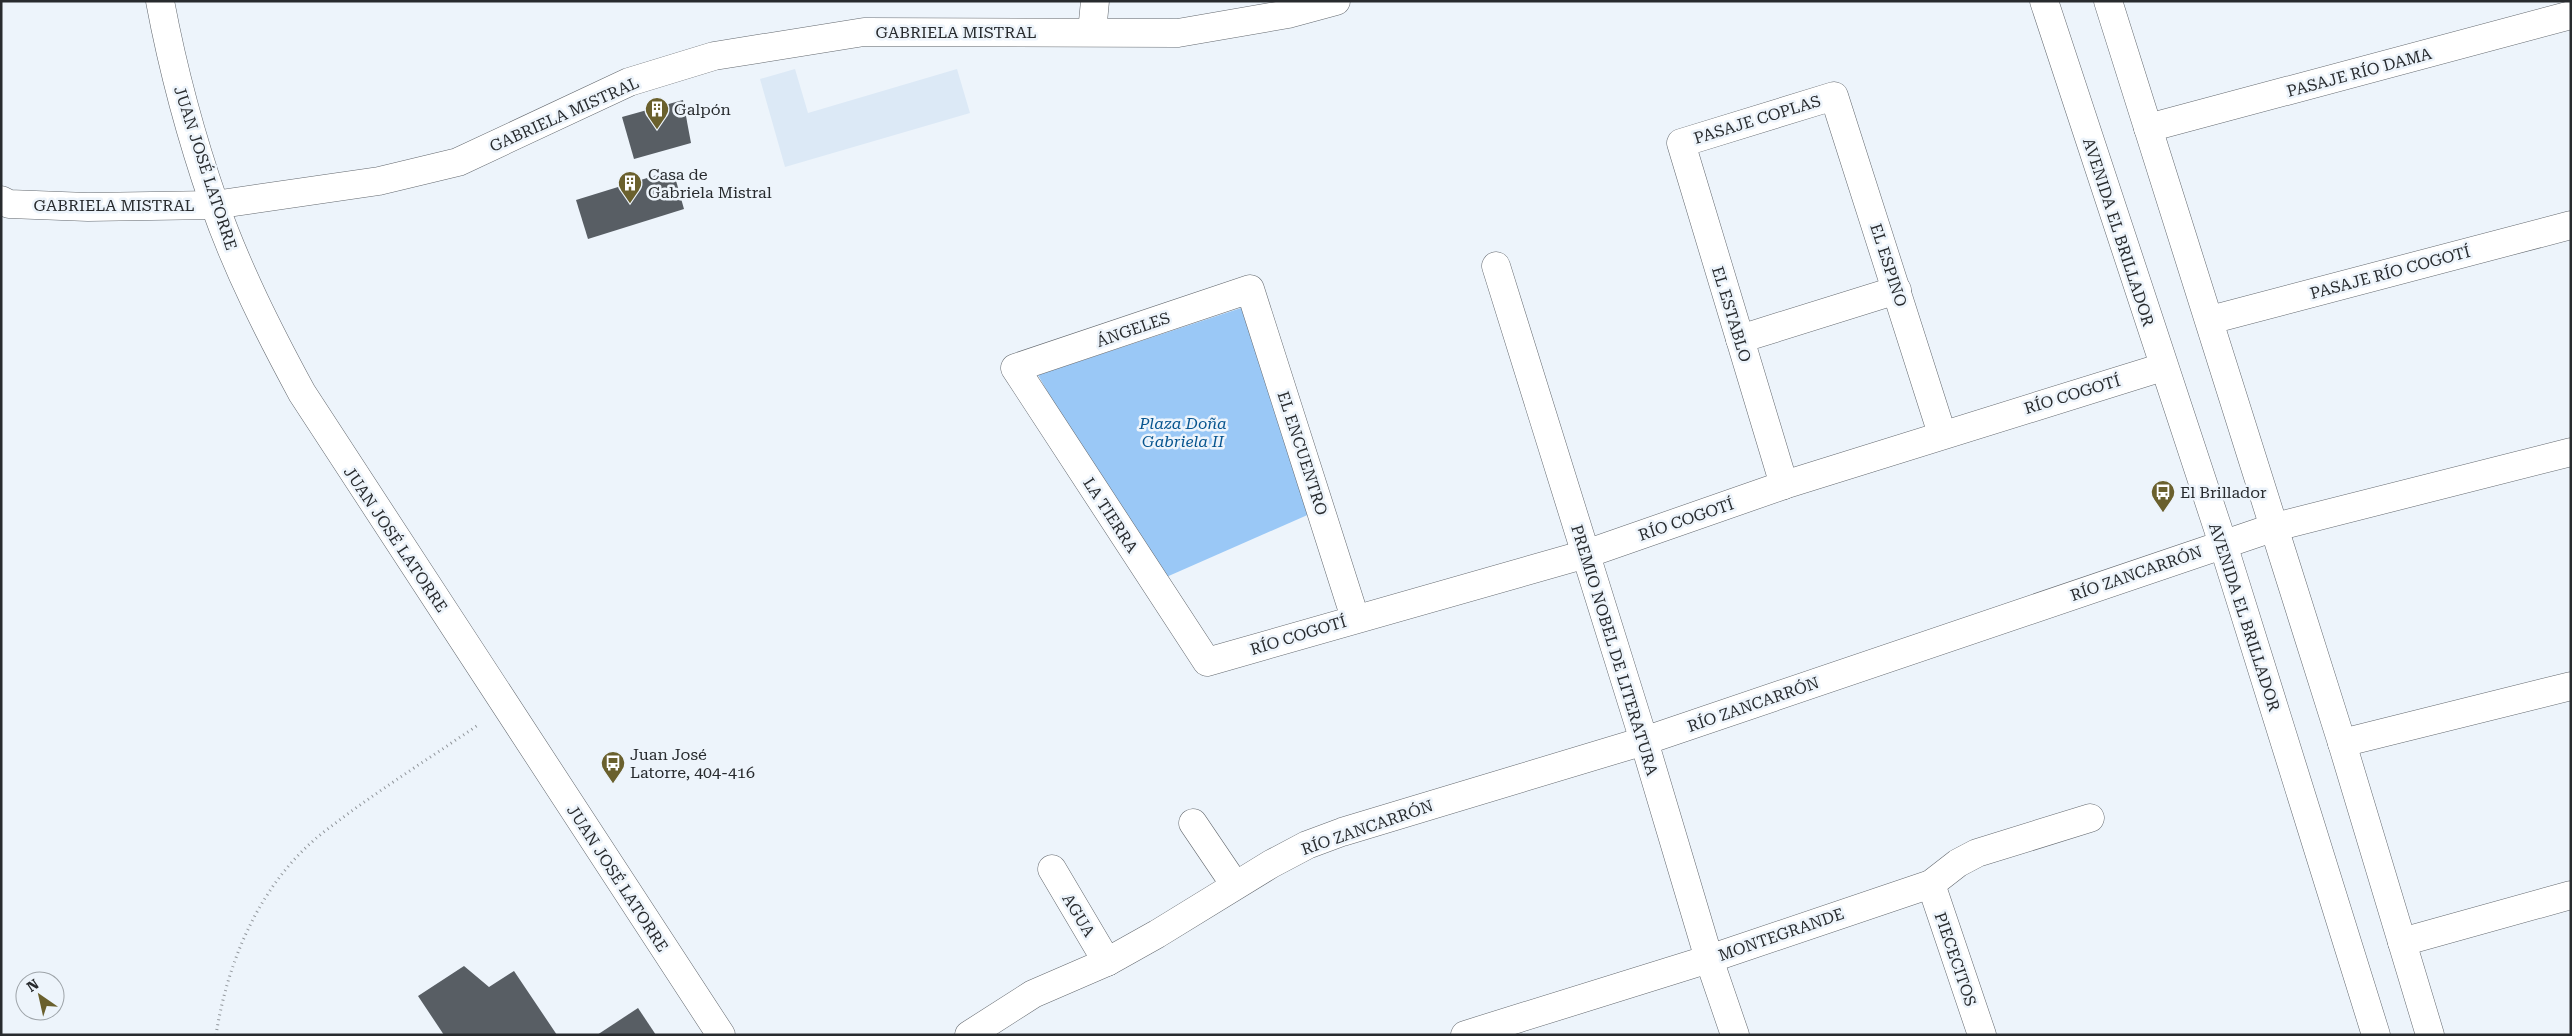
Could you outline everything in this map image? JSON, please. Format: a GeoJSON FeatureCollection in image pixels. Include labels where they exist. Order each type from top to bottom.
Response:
{"type":"FeatureCollection","features":[{"type":"Feature","properties":{"kind":"street","name":"JUAN JOSÉ LATORRE"},"geometry":{"type":"LineString","coordinates":[[160,1],[186,115],[214,205],[260,314],[302,393],[338,452],[721,1035]]}},
{"type":"Feature","properties":{"kind":"street"},"geometry":{"type":"LineString","coordinates":[[1092,32],[1095,1]]}},
{"type":"Feature","properties":{"kind":"street","name":"GABRIELA MISTRAL"},"geometry":{"type":"LineString","coordinates":[[1,200],[10,204],[88,208],[214,205],[379,181],[458,162],[629,82],[714,56],[864,32],[1178,33],[1288,14],[1336,1]]}},
{"type":"Feature","properties":{"kind":"street","name":"AVENIDA EL BRILLADOR"},"geometry":{"type":"LineString","coordinates":[[2044,1],[2163,367],[2223,544],[2376,1035]]}},
{"type":"Feature","properties":{"kind":"street"},"geometry":{"type":"LineString","coordinates":[[2108,1],[2342,743],[2430,1035]]}},
{"type":"Feature","properties":{"kind":"street","name":"PASAJE RÍO DAMA"},"geometry":{"type":"LineString","coordinates":[[2148,128],[2571,15]]}},
{"type":"Feature","properties":{"kind":"street","name":"PASAJE COPLAS"},"geometry":{"type":"LineString","coordinates":[[1680,143],[1834,96]]}},
{"type":"Feature","properties":{"kind":"street","name":"EL ESPINO"},"geometry":{"type":"LineString","coordinates":[[1834,96],[1942,434]]}},
{"type":"Feature","properties":{"kind":"street","name":"EL ESTABLO"},"geometry":{"type":"LineString","coordinates":[[1680,143],[1784,485]]}},
{"type":"Feature","properties":{"kind":"street","name":"PASAJE RÍO COGOTÍ"},"geometry":{"type":"LineString","coordinates":[[2210,320],[2571,225]]}},
{"type":"Feature","properties":{"kind":"street","name":"PREMIO NOBEL DE LITERATURA"},"geometry":{"type":"LineString","coordinates":[[1496,266],[1644,741],[1708,959],[1735,1035]]}},
{"type":"Feature","properties":{"kind":"street","name":"ÁNGELES"},"geometry":{"type":"LineString","coordinates":[[1015,368],[1250,289]]}},
{"type":"Feature","properties":{"kind":"street","name":"EL ENCUENTRO"},"geometry":{"type":"LineString","coordinates":[[1250,289],[1355,618]]}},
{"type":"Feature","properties":{"kind":"street"},"geometry":{"type":"LineString","coordinates":[[1740,339],[1897,290]]}},
{"type":"Feature","properties":{"kind":"street","name":"RÍO COGOTÍ"},"geometry":{"type":"LineString","coordinates":[[1207,662],[1355,618],[1586,554],[1784,485],[1942,434],[2163,367]]}},
{"type":"Feature","properties":{"kind":"street","name":"LA TIERRA"},"geometry":{"type":"LineString","coordinates":[[1015,368],[1207,662]]}},
{"type":"Feature","properties":{"kind":"street","name":"RÍO ZANCARRÓN"},"geometry":{"type":"LineString","coordinates":[[968,1035],[1033,994],[1107,962],[1157,934],[1235,885],[1307,845],[1342,832],[1644,741],[2274,527],[2571,452]]}},
{"type":"Feature","properties":{"kind":"street"},"geometry":{"type":"LineString","coordinates":[[2342,743],[2571,686]]}},
{"type":"Feature","properties":{"kind":"street","name":"MONTEGRANDE"},"geometry":{"type":"LineString","coordinates":[[1465,1035],[1708,959],[1931,884],[1958,863],[1977,853],[2090,818]]}},
{"type":"Feature","properties":{"kind":"street"},"geometry":{"type":"LineString","coordinates":[[1193,823],[1235,885]]}},
{"type":"Feature","properties":{"kind":"street","name":"AGUA"},"geometry":{"type":"LineString","coordinates":[[1052,869],[1107,962]]}},
{"type":"Feature","properties":{"kind":"street","name":"PIECECITOS"},"geometry":{"type":"LineString","coordinates":[[1931,884],[1982,1035]]}},
{"type":"Feature","properties":{"kind":"street"},"geometry":{"type":"LineString","coordinates":[[2402,942],[2571,895]]}},
{"type":"Feature","properties":{"kind":"path"},"geometry":{"type":"LineString","coordinates":[[216,1035],[221,1002],[232,963],[270,892],[295,860],[324,832],[453,742]]}},
{"type":"Feature","properties":{"kind":"shaded area"},"geometry":{"type":"Polygon","coordinates":[[[795,69],[808,113],[957,69],[970,113],[785,167],[760,79],[795,69]]]}},
{"type":"Feature","properties":{"kind":"green space","name":"Plaza Doña Gabriela II"},"geometry":{"type":"Polygon","coordinates":[[[1244,307],[1312,513],[1155,582],[1038,375],[1244,307]]]}},
{"type":"Feature","properties":{"kind":"building","name":"Galpón"},"geometry":{"type":"Polygon","coordinates":[[[683,100],[691,143],[634,159],[622,117],[683,100]]]}},
{"type":"Feature","properties":{"kind":"building","name":"Casa de Gabriela Mistral"},"geometry":{"type":"Polygon","coordinates":[[[673,170],[684,209],[588,239],[576,200],[673,170]]]}},
{"type":"Feature","properties":{"kind":"building"},"geometry":{"type":"Polygon","coordinates":[[[464,966],[489,987],[514,971],[557,1035],[444,1035],[418,996],[464,966]]]}},
{"type":"Feature","properties":{"kind":"building"},"geometry":{"type":"Polygon","coordinates":[[[638,1008],[656,1035],[597,1035],[638,1008]]]}},
{"type":"Feature","properties":{"kind":"place","name":"Galpón"},"geometry":{"type":"Point","coordinates":[657,130]}},
{"type":"Feature","properties":{"kind":"place","name":"Casa de Gabriela Mistral"},"geometry":{"type":"Point","coordinates":[630,204]}},
{"type":"Feature","properties":{"kind":"place","name":"El Brillador"},"geometry":{"type":"Point","coordinates":[2163,513]}},
{"type":"Feature","properties":{"kind":"place","name":"Juan José Latorre, 404-416"},"geometry":{"type":"Point","coordinates":[613,784]}}]}
